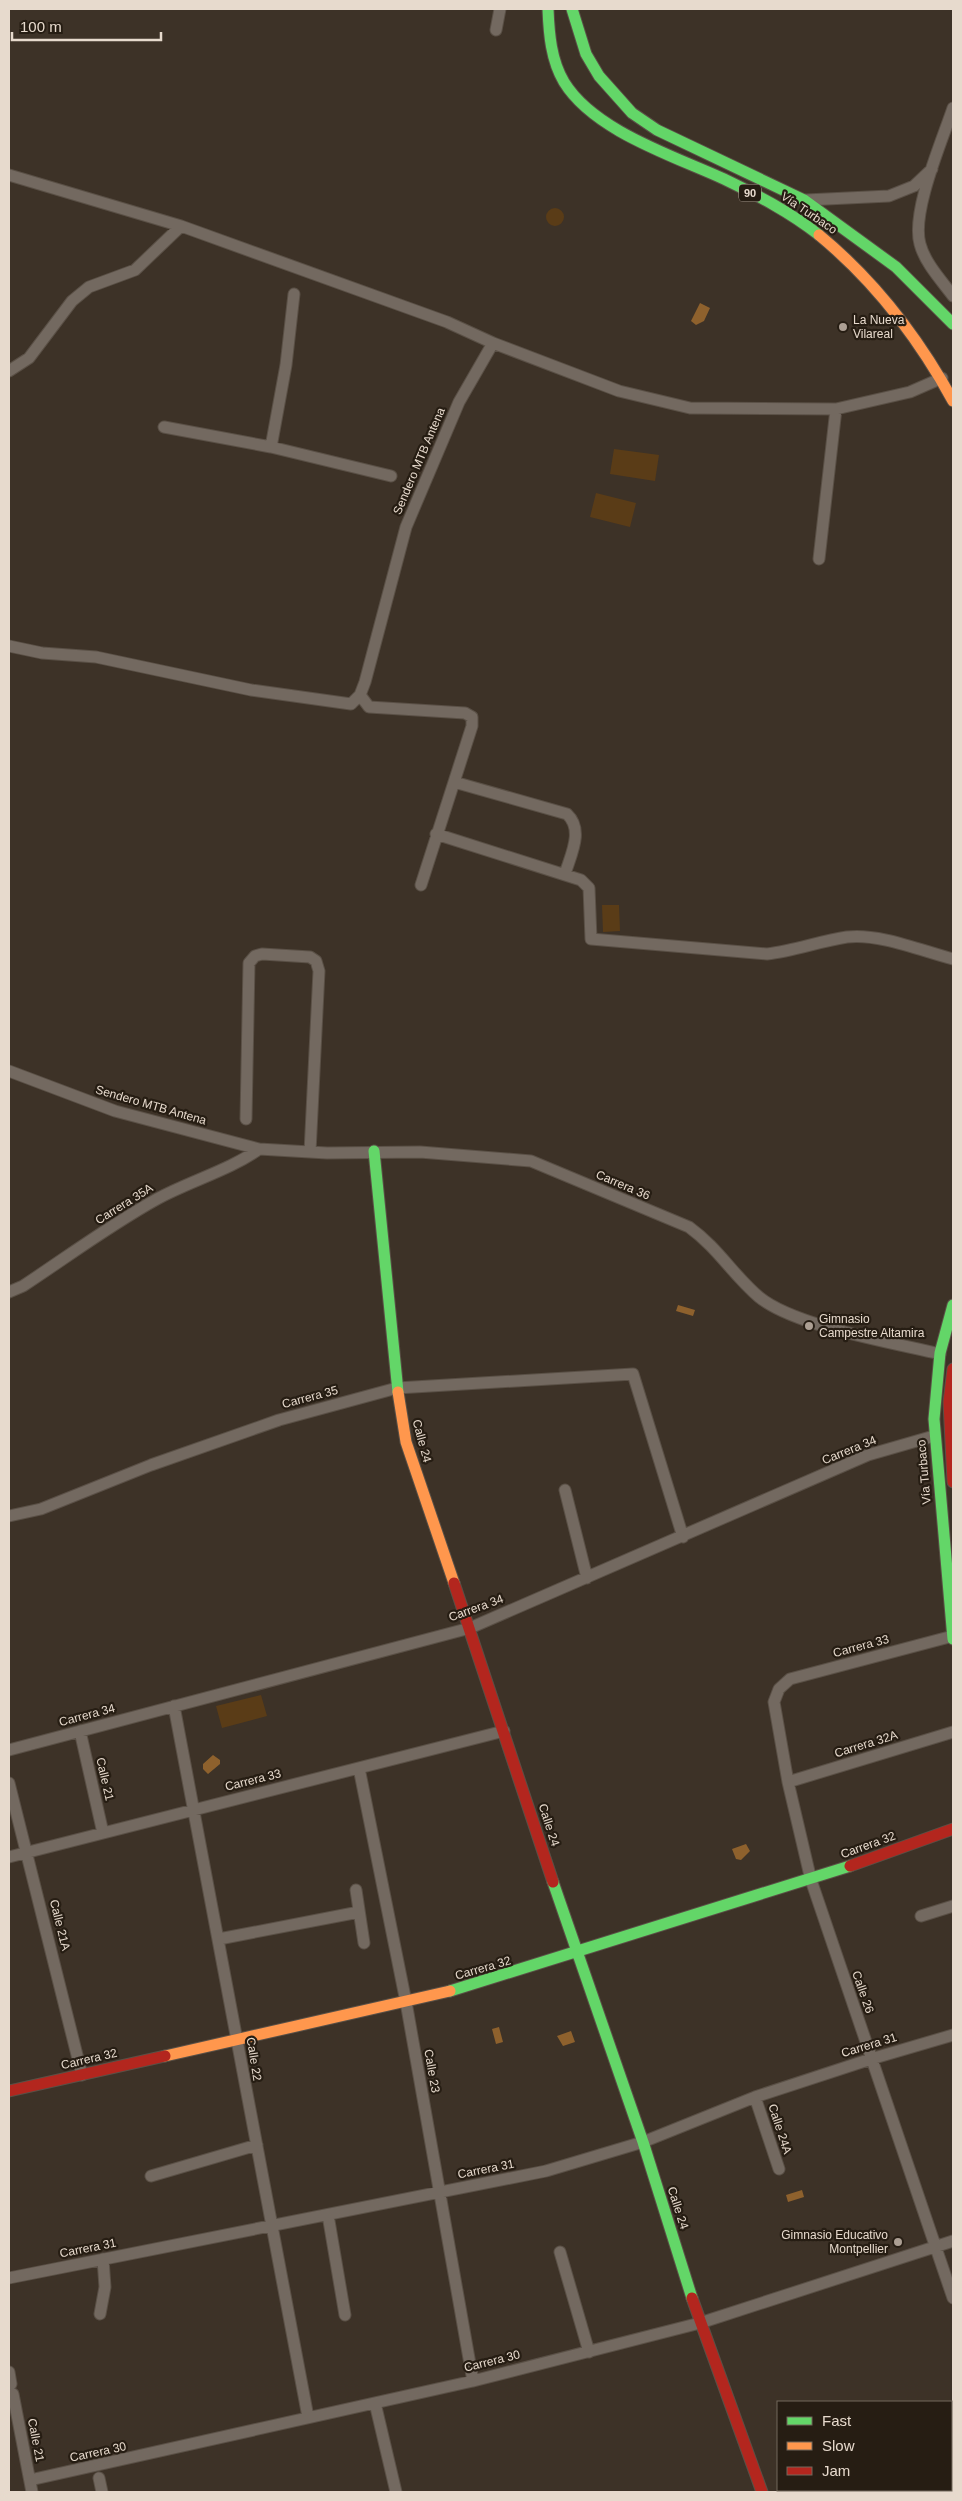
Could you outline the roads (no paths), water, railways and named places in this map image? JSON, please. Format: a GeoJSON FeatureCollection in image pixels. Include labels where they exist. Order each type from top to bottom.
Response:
{"type":"FeatureCollection","features":[{"type":"Feature","properties":{"kind":"main road","name":"Vía Turbaco"},"geometry":{"type":"LineString","coordinates":[[548,9],[550,42],[556,64],[567,87],[587,110],[626,134],[758,196],[790,215],[836,249],[876,287],[910,328],[942,378],[953,401]]}},
{"type":"Feature","properties":{"kind":"main road","name":"Vía Turbaco"},"geometry":{"type":"LineString","coordinates":[[572,9],[586,54],[614,96],[632,113],[657,130],[804,200],[896,267],[953,324]]}},
{"type":"Feature","properties":{"kind":"main road","name":"Calle 24"},"geometry":{"type":"LineString","coordinates":[[374,1151],[397,1388],[406,1442],[470,1628],[576,1954],[643,2142],[700,2323],[762,2492]]}},
{"type":"Feature","properties":{"kind":"main road","name":"Vía Turbaco"},"geometry":{"type":"LineString","coordinates":[[953,1305],[940,1354],[934,1404],[934,1436],[953,1637]]}},
{"type":"Feature","properties":{"kind":"main road"},"geometry":{"type":"LineString","coordinates":[[953,1369],[949,1402],[953,1482]]}},
{"type":"Feature","properties":{"kind":"main road","name":"Carrera 32"},"geometry":{"type":"LineString","coordinates":[[9,2091],[468,1987],[811,1880],[953,1829]]}},
{"type":"Feature","properties":{"kind":"street"},"geometry":{"type":"LineString","coordinates":[[496,30],[500,9]]}},
{"type":"Feature","properties":{"kind":"street"},"geometry":{"type":"LineString","coordinates":[[953,108],[917,224],[920,245],[932,268],[953,296]]}},
{"type":"Feature","properties":{"kind":"street"},"geometry":{"type":"LineString","coordinates":[[804,200],[889,196],[914,186],[933,168]]}},
{"type":"Feature","properties":{"kind":"street"},"geometry":{"type":"LineString","coordinates":[[9,175],[180,226],[447,322],[493,344],[619,391],[690,408],[836,409],[910,392],[942,378]]}},
{"type":"Feature","properties":{"kind":"street"},"geometry":{"type":"LineString","coordinates":[[9,371],[29,358],[72,301],[89,287],[135,270],[180,226]]}},
{"type":"Feature","properties":{"kind":"street"},"geometry":{"type":"LineString","coordinates":[[271,447],[286,365],[294,294]]}},
{"type":"Feature","properties":{"kind":"street","name":"Sendero MTB Antena"},"geometry":{"type":"LineString","coordinates":[[360,695],[406,527],[459,402],[493,344]]}},
{"type":"Feature","properties":{"kind":"street"},"geometry":{"type":"LineString","coordinates":[[818,559],[836,409]]}},
{"type":"Feature","properties":{"kind":"street"},"geometry":{"type":"LineString","coordinates":[[164,427],[271,447],[391,476]]}},
{"type":"Feature","properties":{"kind":"street"},"geometry":{"type":"LineString","coordinates":[[9,646],[42,653],[96,657],[251,690],[327,702],[351,704],[360,695],[369,707],[465,713],[472,717],[472,726],[421,885]]}},
{"type":"Feature","properties":{"kind":"street"},"geometry":{"type":"LineString","coordinates":[[454,782],[567,814],[574,821],[577,832],[565,874]]}},
{"type":"Feature","properties":{"kind":"street"},"geometry":{"type":"LineString","coordinates":[[436,834],[581,880],[589,888],[591,939],[767,954],[785,952],[847,937],[866,937],[953,959]]}},
{"type":"Feature","properties":{"kind":"street"},"geometry":{"type":"LineString","coordinates":[[246,1119],[249,963],[255,956],[262,954],[310,957],[316,961],[319,971],[310,1152]]}},
{"type":"Feature","properties":{"kind":"street","name":"Sendero MTB Antena"},"geometry":{"type":"LineString","coordinates":[[9,1072],[115,1111],[259,1149]]}},
{"type":"Feature","properties":{"kind":"street","name":"Carrera 36"},"geometry":{"type":"LineString","coordinates":[[259,1149],[310,1152],[374,1151],[482,1156],[531,1161],[689,1227],[709,1241],[760,1297],[788,1314],[837,1330],[940,1354]]}},
{"type":"Feature","properties":{"kind":"street","name":"Carrera 35A"},"geometry":{"type":"LineString","coordinates":[[9,1292],[22,1286],[154,1200],[189,1182],[250,1156],[259,1149]]}},
{"type":"Feature","properties":{"kind":"street","name":"Carrera 35"},"geometry":{"type":"LineString","coordinates":[[9,1516],[40,1509],[152,1465],[279,1420],[397,1388],[634,1374],[682,1537]]}},
{"type":"Feature","properties":{"kind":"street","name":"Carrera 34"},"geometry":{"type":"LineString","coordinates":[[9,1750],[470,1628],[868,1455],[934,1436]]}},
{"type":"Feature","properties":{"kind":"street"},"geometry":{"type":"LineString","coordinates":[[564,1490],[586,1578]]}},
{"type":"Feature","properties":{"kind":"street","name":"Carrera 33"},"geometry":{"type":"LineString","coordinates":[[779,1689],[790,1679],[953,1637]]}},
{"type":"Feature","properties":{"kind":"street","name":"Calle 26"},"geometry":{"type":"LineString","coordinates":[[779,1689],[774,1702],[788,1782],[811,1880],[953,2298]]}},
{"type":"Feature","properties":{"kind":"street","name":"Calle 22"},"geometry":{"type":"LineString","coordinates":[[174,1706],[308,2417]]}},
{"type":"Feature","properties":{"kind":"street","name":"Calle 21"},"geometry":{"type":"LineString","coordinates":[[80,1731],[103,1833]]}},
{"type":"Feature","properties":{"kind":"street","name":"Carrera 33"},"geometry":{"type":"LineString","coordinates":[[9,1857],[504,1731]]}},
{"type":"Feature","properties":{"kind":"street","name":"Carrera 32A"},"geometry":{"type":"LineString","coordinates":[[788,1782],[953,1732]]}},
{"type":"Feature","properties":{"kind":"street","name":"Calle 23"},"geometry":{"type":"LineString","coordinates":[[359,1768],[406,2002],[438,2193],[473,2381]]}},
{"type":"Feature","properties":{"kind":"street","name":"Calle 21A"},"geometry":{"type":"LineString","coordinates":[[9,1783],[28,1852],[82,2075]]}},
{"type":"Feature","properties":{"kind":"street"},"geometry":{"type":"LineString","coordinates":[[356,1890],[364,1942]]}},
{"type":"Feature","properties":{"kind":"street"},"geometry":{"type":"LineString","coordinates":[[920,1916],[953,1906]]}},
{"type":"Feature","properties":{"kind":"street"},"geometry":{"type":"LineString","coordinates":[[219,1939],[359,1912]]}},
{"type":"Feature","properties":{"kind":"street","name":"Carrera 31"},"geometry":{"type":"LineString","coordinates":[[9,2278],[546,2171],[643,2142],[755,2097],[871,2059],[953,2035]]}},
{"type":"Feature","properties":{"kind":"street","name":"Calle 24A"},"geometry":{"type":"LineString","coordinates":[[755,2097],[779,2170]]}},
{"type":"Feature","properties":{"kind":"street"},"geometry":{"type":"LineString","coordinates":[[151,2176],[257,2145]]}},
{"type":"Feature","properties":{"kind":"street"},"geometry":{"type":"LineString","coordinates":[[328,2215],[346,2316]]}},
{"type":"Feature","properties":{"kind":"street","name":"Carrera 30"},"geometry":{"type":"LineString","coordinates":[[30,2480],[473,2381],[589,2352],[700,2323],[953,2241]]}},
{"type":"Feature","properties":{"kind":"street"},"geometry":{"type":"LineString","coordinates":[[560,2252],[589,2352]]}},
{"type":"Feature","properties":{"kind":"street"},"geometry":{"type":"LineString","coordinates":[[100,2314],[105,2287],[103,2259]]}},
{"type":"Feature","properties":{"kind":"street","name":"Calle 21"},"geometry":{"type":"LineString","coordinates":[[9,2372],[32,2492]]}},
{"type":"Feature","properties":{"kind":"street"},"geometry":{"type":"LineString","coordinates":[[375,2403],[396,2492]]}},
{"type":"Feature","properties":{"kind":"street"},"geometry":{"type":"LineString","coordinates":[[99,2478],[102,2492]]}},
{"type":"Feature","properties":{"kind":"place","name":"La Nueva Vilareal"},"geometry":{"type":"Point","coordinates":[843,327]}},
{"type":"Feature","properties":{"kind":"place","name":"Gimnasio Campestre Altamira"},"geometry":{"type":"Point","coordinates":[809,1326]}},
{"type":"Feature","properties":{"kind":"place","name":"Gimnasio Educativo Montpellier"},"geometry":{"type":"Point","coordinates":[898,2242]}}]}
